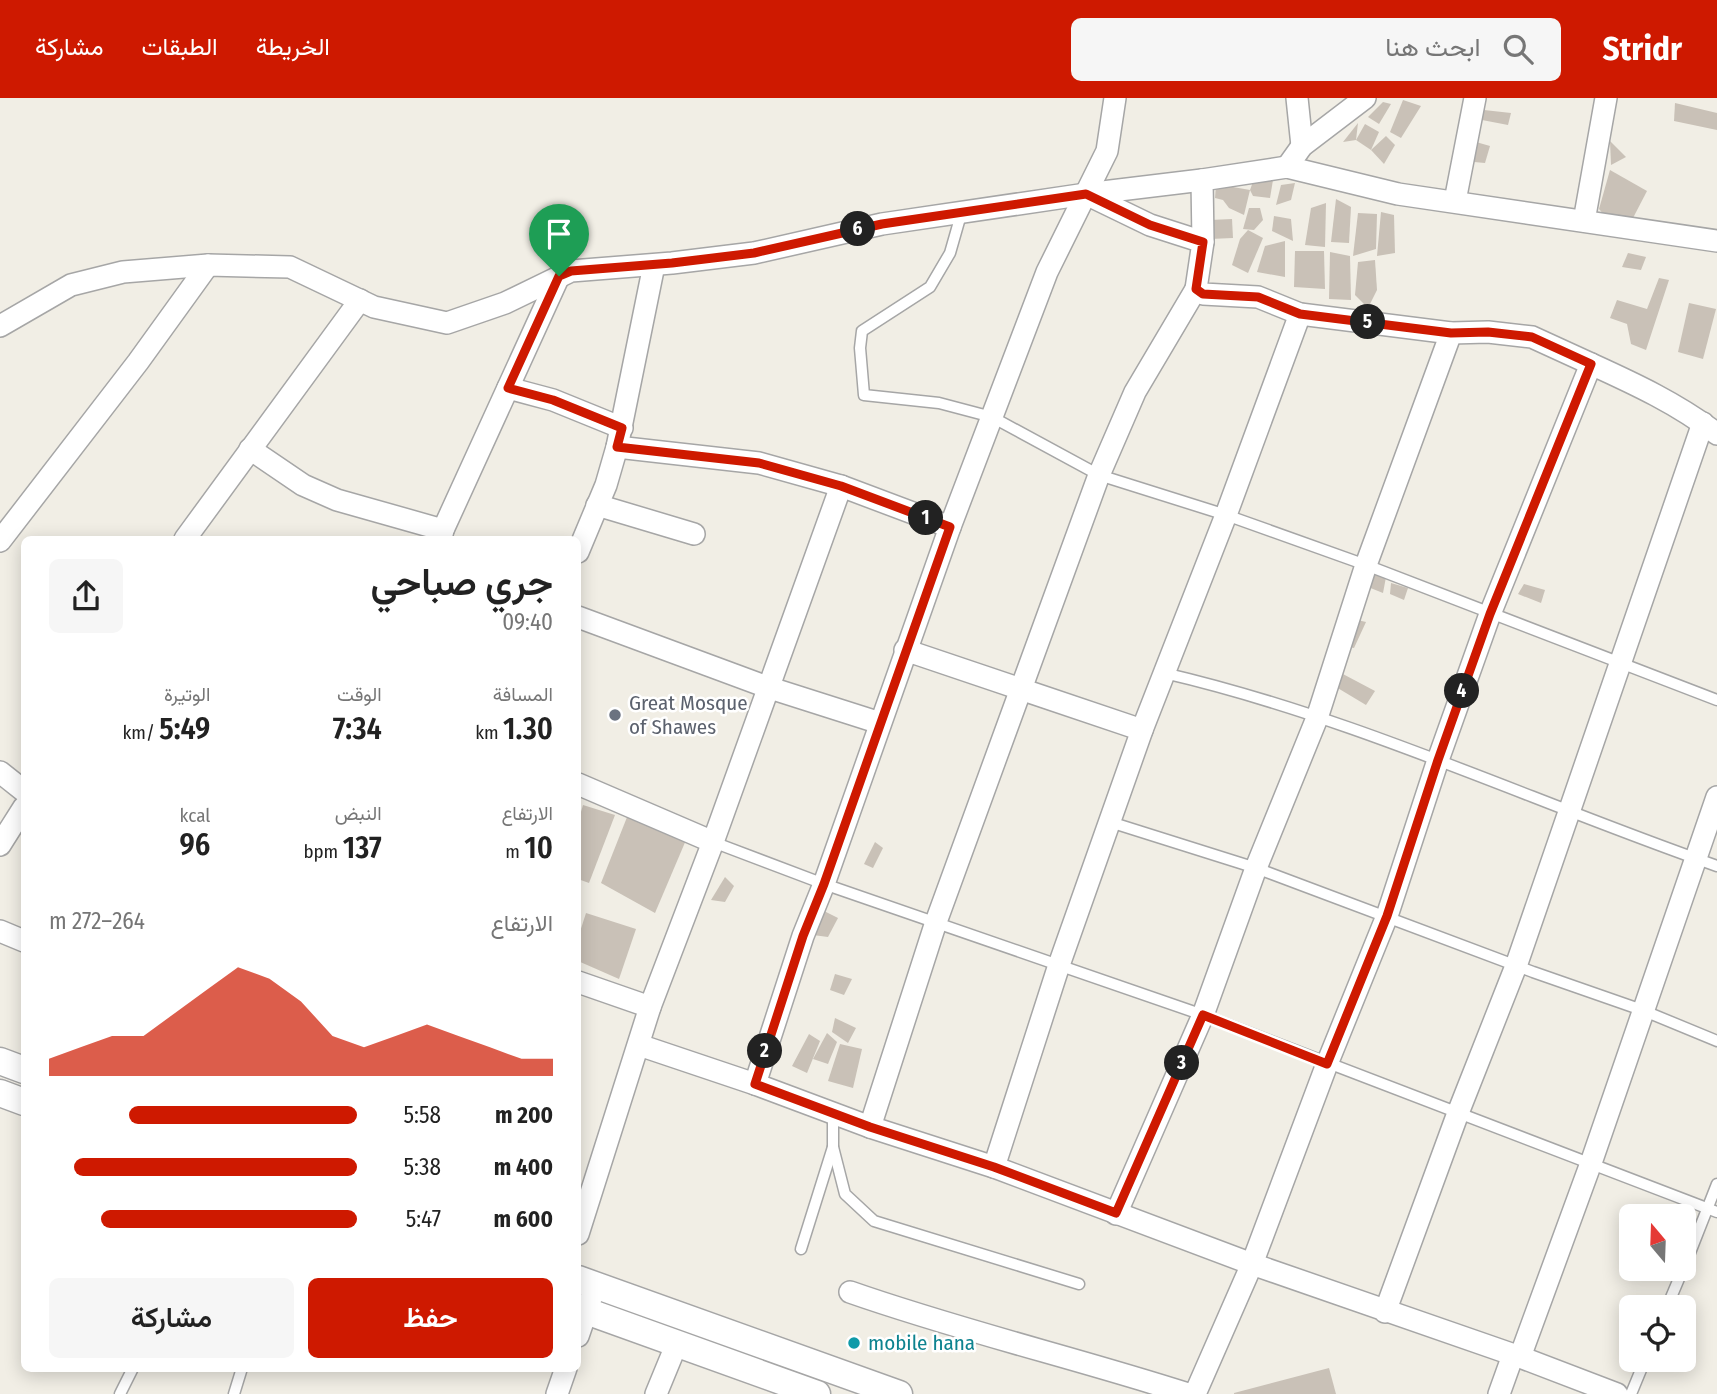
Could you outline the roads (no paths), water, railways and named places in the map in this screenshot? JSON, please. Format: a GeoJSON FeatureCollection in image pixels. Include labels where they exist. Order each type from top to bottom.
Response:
{"type":"FeatureCollection","features":[{"type":"Feature","properties":{"kind":"street"},"geometry":{"type":"LineString","coordinates":[[755,1084],[803,936],[824,884],[950,527],[1047,272],[1107,151],[1115,98]]}},
{"type":"Feature","properties":{"kind":"street"},"geometry":{"type":"LineString","coordinates":[[1297,98],[1302,146]]}},
{"type":"Feature","properties":{"kind":"street"},"geometry":{"type":"LineString","coordinates":[[1287,167],[1302,146],[1364,98]]}},
{"type":"Feature","properties":{"kind":"street"},"geometry":{"type":"LineString","coordinates":[[1455,201],[1475,98]]}},
{"type":"Feature","properties":{"kind":"street"},"geometry":{"type":"LineString","coordinates":[[1584,221],[1606,98]]}},
{"type":"Feature","properties":{"kind":"street"},"geometry":{"type":"LineString","coordinates":[[0,326],[71,285],[123,272],[208,265],[290,267],[374,307],[447,323],[505,303],[571,271],[654,265],[754,253],[882,224],[962,211],[1287,167],[1398,194],[1717,241]]}},
{"type":"Feature","properties":{"kind":"street"},"geometry":{"type":"LineString","coordinates":[[870,1127],[936,922],[1099,475],[1135,392],[1196,289],[1203,242],[1202,180]]}},
{"type":"Feature","properties":{"kind":"street"},"geometry":{"type":"LineString","coordinates":[[1086,194],[1150,225],[1203,242]]}},
{"type":"Feature","properties":{"kind":"street"},"geometry":{"type":"LineString","coordinates":[[0,541],[138,362],[208,265]]}},
{"type":"Feature","properties":{"kind":"street"},"geometry":{"type":"LineString","coordinates":[[581,545],[620,437],[654,265]]}},
{"type":"Feature","properties":{"kind":"street"},"geometry":{"type":"LineString","coordinates":[[250,449],[303,485],[337,500],[442,535],[559,276]]}},
{"type":"Feature","properties":{"kind":"street"},"geometry":{"type":"LineString","coordinates":[[1196,289],[1203,294],[1258,297],[1300,314],[1451,333],[1488,332],[1532,337],[1653,393],[1710,429],[1620,663],[1516,966],[1458,1113],[1385,1312]]}},
{"type":"Feature","properties":{"kind":"street"},"geometry":{"type":"LineString","coordinates":[[187,536],[360,300]]}},
{"type":"Feature","properties":{"kind":"street"},"geometry":{"type":"LineString","coordinates":[[994,1167],[1059,965],[1142,730],[1300,314]]}},
{"type":"Feature","properties":{"kind":"street"},"geometry":{"type":"LineString","coordinates":[[1116,1213],[1203,1015],[1256,868],[1317,718],[1366,565],[1451,333]]}},
{"type":"Feature","properties":{"kind":"street"},"geometry":{"type":"LineString","coordinates":[[1195,1394],[1252,1264],[1327,1064],[1387,916],[1490,614],[1591,364]]}},
{"type":"Feature","properties":{"kind":"street"},"geometry":{"type":"LineString","coordinates":[[508,388],[553,400],[620,437],[759,463],[841,486],[950,527]]}},
{"type":"Feature","properties":{"kind":"street"},"geometry":{"type":"LineString","coordinates":[[581,1225],[650,1007],[713,842],[841,486]]}},
{"type":"Feature","properties":{"kind":"street"},"geometry":{"type":"LineString","coordinates":[[597,505],[694,534]]}},
{"type":"Feature","properties":{"kind":"street"},"geometry":{"type":"LineString","coordinates":[[581,618],[767,687],[880,723]]}},
{"type":"Feature","properties":{"kind":"street"},"geometry":{"type":"LineString","coordinates":[[905,650],[1142,730]]}},
{"type":"Feature","properties":{"kind":"street"},"geometry":{"type":"LineString","coordinates":[[0,772],[21,788]]}},
{"type":"Feature","properties":{"kind":"street"},"geometry":{"type":"LineString","coordinates":[[581,791],[713,842]]}},
{"type":"Feature","properties":{"kind":"street"},"geometry":{"type":"LineString","coordinates":[[1499,1394],[1517,1356],[1591,1163],[1717,797]]}},
{"type":"Feature","properties":{"kind":"street"},"geometry":{"type":"LineString","coordinates":[[0,845],[21,812]]}},
{"type":"Feature","properties":{"kind":"street"},"geometry":{"type":"LineString","coordinates":[[0,931],[21,940]]}},
{"type":"Feature","properties":{"kind":"street"},"geometry":{"type":"LineString","coordinates":[[581,983],[650,1007]]}},
{"type":"Feature","properties":{"kind":"street"},"geometry":{"type":"LineString","coordinates":[[639,1045],[870,1127],[994,1167],[1252,1264],[1517,1356],[1616,1394]]}},
{"type":"Feature","properties":{"kind":"street"},"geometry":{"type":"LineString","coordinates":[[0,1061],[21,1069]]}},
{"type":"Feature","properties":{"kind":"street"},"geometry":{"type":"LineString","coordinates":[[0,1093],[21,1101]]}},
{"type":"Feature","properties":{"kind":"street"},"geometry":{"type":"LineString","coordinates":[[817,1394],[773,1387],[677,1343],[582,1309],[586,1282],[899,1394]]}},
{"type":"Feature","properties":{"kind":"street"},"geometry":{"type":"LineString","coordinates":[[850,1292],[898,1310],[1101,1366],[1188,1394]]}},
{"type":"Feature","properties":{"kind":"street"},"geometry":{"type":"LineString","coordinates":[[656,1394],[677,1343]]}},
{"type":"Feature","properties":{"kind":"street"},"geometry":{"type":"LineString","coordinates":[[557,1394],[565,1372]]}},
{"type":"Feature","properties":{"kind":"lane"},"geometry":{"type":"LineString","coordinates":[[962,211],[950,253],[930,287],[862,331],[860,348],[864,395],[939,404],[992,417],[1099,475],[1226,514],[1717,700]]}},
{"type":"Feature","properties":{"kind":"lane"},"geometry":{"type":"LineString","coordinates":[[1164,673],[1210,684],[1438,760],[1717,866]]}},
{"type":"Feature","properties":{"kind":"lane"},"geometry":{"type":"LineString","coordinates":[[1110,822],[1256,868],[1516,966],[1642,1010],[1717,1041]]}},
{"type":"Feature","properties":{"kind":"lane"},"geometry":{"type":"LineString","coordinates":[[713,842],[824,884],[1203,1015],[1713,1210]]}},
{"type":"Feature","properties":{"kind":"lane"},"geometry":{"type":"LineString","coordinates":[[801,1249],[832,1147],[833,1113]]}},
{"type":"Feature","properties":{"kind":"lane"},"geometry":{"type":"LineString","coordinates":[[832,1147],[845,1194],[874,1221],[1079,1284]]}},
{"type":"Feature","properties":{"kind":"lane"},"geometry":{"type":"LineString","coordinates":[[1696,1243],[1713,1210],[1717,1184]]}},
{"type":"Feature","properties":{"kind":"lane"},"geometry":{"type":"LineString","coordinates":[[120,1394],[131,1372]]}},
{"type":"Feature","properties":{"kind":"lane"},"geometry":{"type":"LineString","coordinates":[[234,1394],[241,1372]]}},
{"type":"Feature","properties":{"kind":"lane"},"geometry":{"type":"LineString","coordinates":[[1631,1394],[1641,1372]]}},
{"type":"Feature","properties":{"kind":"place","name":"Great Mosque of Shawes"},"geometry":{"type":"Point","coordinates":[615,715]}},
{"type":"Feature","properties":{"kind":"place","name":"mobile hana"},"geometry":{"type":"Point","coordinates":[854,1343]}}]}
